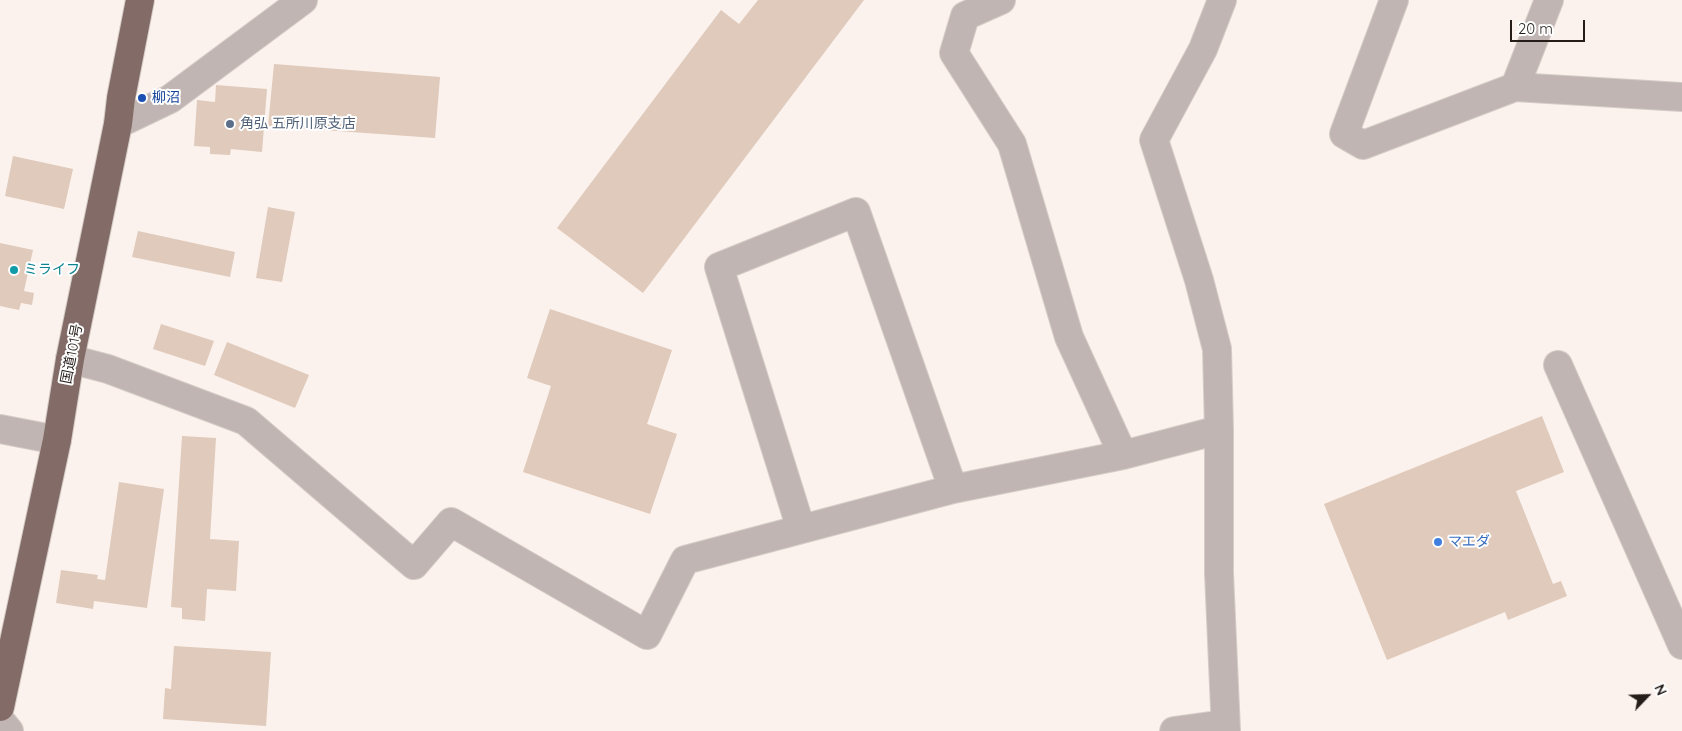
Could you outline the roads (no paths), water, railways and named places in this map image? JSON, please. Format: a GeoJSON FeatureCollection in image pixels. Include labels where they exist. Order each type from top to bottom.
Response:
{"type":"FeatureCollection","features":[{"type":"Feature","properties":{"kind":"highway","name":"国道101号"},"geometry":{"type":"LineString","coordinates":[[0,707],[56,440],[70,359],[118,124],[121,98],[140,0]]}},
{"type":"Feature","properties":{"kind":"street"},"geometry":{"type":"LineString","coordinates":[[118,124],[170,99],[303,0]]}},
{"type":"Feature","properties":{"kind":"street"},"geometry":{"type":"LineString","coordinates":[[1001,0],[965,16],[954,53],[1012,144],[1069,337],[1123,455]]}},
{"type":"Feature","properties":{"kind":"street"},"geometry":{"type":"LineString","coordinates":[[1174,731],[1225,728],[1219,573],[1220,430],[1217,349],[1199,280],[1154,140],[1204,49],[1222,0]]}},
{"type":"Feature","properties":{"kind":"street"},"geometry":{"type":"LineString","coordinates":[[1394,0],[1344,134],[1363,145],[1515,87],[1682,97]]}},
{"type":"Feature","properties":{"kind":"street"},"geometry":{"type":"LineString","coordinates":[[1515,87],[1549,0]]}},
{"type":"Feature","properties":{"kind":"street"},"geometry":{"type":"LineString","coordinates":[[801,529],[719,267],[856,212],[953,489]]}},
{"type":"Feature","properties":{"kind":"street"},"geometry":{"type":"LineString","coordinates":[[70,359],[108,369],[246,421],[414,565],[451,522],[647,635],[685,560],[953,489],[1123,455],[1220,430]]}},
{"type":"Feature","properties":{"kind":"street"},"geometry":{"type":"LineString","coordinates":[[1558,364],[1682,646]]}},
{"type":"Feature","properties":{"kind":"street"},"geometry":{"type":"LineString","coordinates":[[0,429],[56,440]]}},
{"type":"Feature","properties":{"kind":"street"},"geometry":{"type":"LineString","coordinates":[[0,720],[9,731]]}},
{"type":"Feature","properties":{"kind":"place","name":"柳沼"},"geometry":{"type":"Point","coordinates":[142,98]}},
{"type":"Feature","properties":{"kind":"place","name":"角弘 五所川原支店"},"geometry":{"type":"Point","coordinates":[230,124]}},
{"type":"Feature","properties":{"kind":"place","name":"ミライフ"},"geometry":{"type":"Point","coordinates":[14,270]}},
{"type":"Feature","properties":{"kind":"place","name":"マエダ"},"geometry":{"type":"Point","coordinates":[1438,542]}}]}
